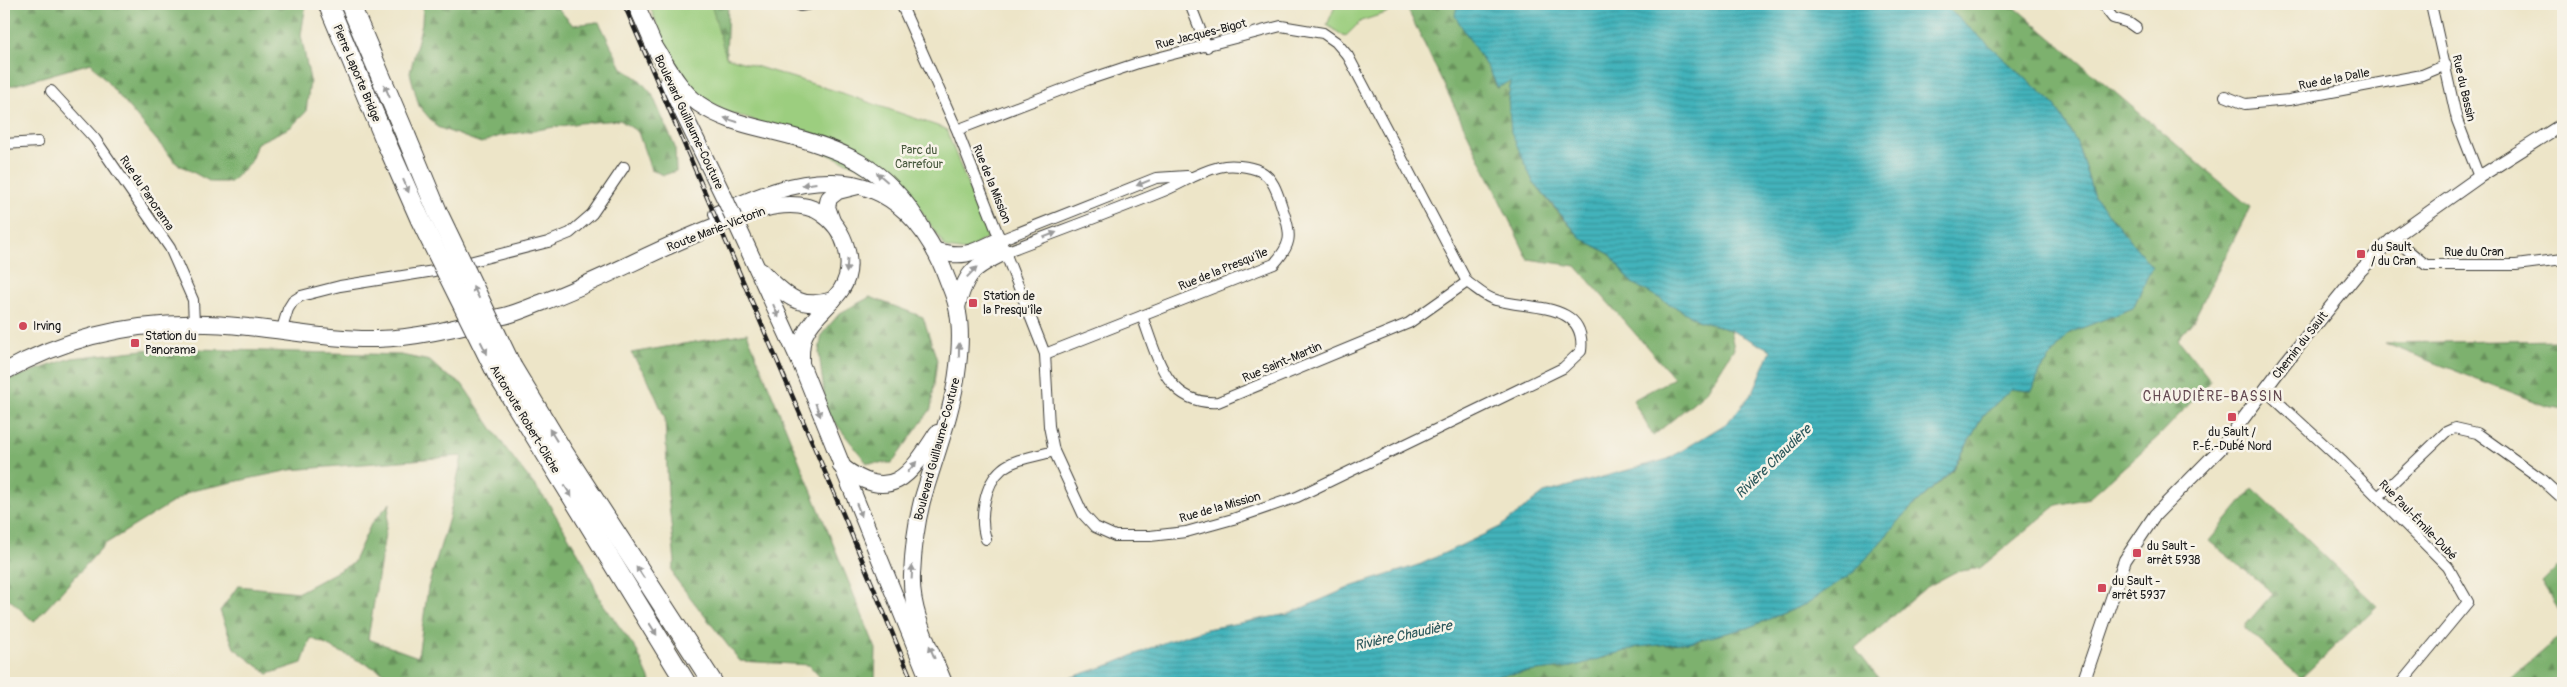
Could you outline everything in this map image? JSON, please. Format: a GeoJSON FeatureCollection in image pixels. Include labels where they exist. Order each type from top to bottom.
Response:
{"type":"FeatureCollection","features":[{"type":"Feature","properties":{"kind":"highway","name":"Pierre Laporte Bridge"},"geometry":{"type":"LineString","coordinates":[[328,4],[386,142]]}},
{"type":"Feature","properties":{"kind":"highway","name":"Pierre Laporte Bridge"},"geometry":{"type":"LineString","coordinates":[[350,4],[406,136]]}},
{"type":"Feature","properties":{"kind":"highway","name":"Autoroute Robert-Cliche"},"geometry":{"type":"LineString","coordinates":[[406,136],[505,371],[572,465],[709,677]]}},
{"type":"Feature","properties":{"kind":"highway","name":"Autoroute Robert-Cliche"},"geometry":{"type":"LineString","coordinates":[[386,142],[420,219],[505,371],[686,683]]}},
{"type":"Feature","properties":{"kind":"main road","name":"Boulevard Guillaume-Couture"},"geometry":{"type":"LineString","coordinates":[[636,4],[668,80],[801,364],[840,465],[912,623],[944,683]]}},
{"type":"Feature","properties":{"kind":"main road","name":"Boulevard Guillaume-Couture"},"geometry":{"type":"LineString","coordinates":[[653,44],[684,91],[698,104],[720,116],[812,141],[857,158],[878,172],[910,205],[936,252],[957,307],[958,364],[954,392],[916,529],[912,578],[912,623],[930,683]]}},
{"type":"Feature","properties":{"kind":"main road","name":"Route Marie-Victorin"},"geometry":{"type":"LineString","coordinates":[[448,328],[566,282],[692,224],[759,196],[813,183],[834,182],[858,186],[886,196],[922,228]]}},
{"type":"Feature","properties":{"kind":"main road"},"geometry":{"type":"LineString","coordinates":[[801,364],[801,349],[806,331],[816,316],[833,300],[846,281],[849,262],[844,240],[832,221],[827,207],[829,198],[838,191],[858,186]]}},
{"type":"Feature","properties":{"kind":"main road","name":"Route Marie-Victorin"},"geometry":{"type":"LineString","coordinates":[[4,372],[23,361],[86,336],[147,325],[194,324],[249,327],[326,338],[376,339],[411,337],[507,316],[568,293],[702,231],[755,211],[793,205],[818,211],[832,221]]}},
{"type":"Feature","properties":{"kind":"main road"},"geometry":{"type":"LineString","coordinates":[[936,252],[954,256],[1003,246]]}},
{"type":"Feature","properties":{"kind":"main road"},"geometry":{"type":"LineString","coordinates":[[957,307],[966,278],[975,267],[1003,246]]}},
{"type":"Feature","properties":{"kind":"main road"},"geometry":{"type":"LineString","coordinates":[[756,266],[790,297],[802,303],[819,304],[833,300]]}},
{"type":"Feature","properties":{"kind":"main road"},"geometry":{"type":"LineString","coordinates":[[840,465],[859,480],[869,484],[881,485],[896,482],[910,471],[947,418]]}},
{"type":"Feature","properties":{"kind":"street"},"geometry":{"type":"LineString","coordinates":[[800,6],[811,4]]}},
{"type":"Feature","properties":{"kind":"street","name":"Rue de la Mission"},"geometry":{"type":"LineString","coordinates":[[902,4],[957,130],[1045,354],[1050,426],[1054,451],[1083,514],[1095,527],[1115,536],[1150,536],[1186,532],[1233,519],[1297,497],[1563,368],[1581,350],[1583,338],[1577,323],[1567,315],[1494,300],[1467,282]]}},
{"type":"Feature","properties":{"kind":"street"},"geometry":{"type":"LineString","coordinates":[[1190,4],[1206,47]]}},
{"type":"Feature","properties":{"kind":"street"},"geometry":{"type":"LineString","coordinates":[[2102,4],[2113,18],[2129,23],[2136,28]]}},
{"type":"Feature","properties":{"kind":"street","name":"Rue du Bassin"},"geometry":{"type":"LineString","coordinates":[[2431,4],[2457,120],[2480,177]]}},
{"type":"Feature","properties":{"kind":"street","name":"Rue Jacques-Bigot"},"geometry":{"type":"LineString","coordinates":[[957,130],[1087,80],[1138,63],[1282,26],[1323,33],[1336,42],[1348,56],[1467,282]]}},
{"type":"Feature","properties":{"kind":"street","name":"Rue de la Dalle"},"geometry":{"type":"LineString","coordinates":[[2226,96],[2246,104],[2289,100],[2422,75],[2446,65]]}},
{"type":"Feature","properties":{"kind":"street","name":"Rue du Panorama"},"geometry":{"type":"LineString","coordinates":[[51,91],[95,139],[170,248],[192,300],[194,324]]}},
{"type":"Feature","properties":{"kind":"street","name":"Chemin du Sault"},"geometry":{"type":"LineString","coordinates":[[2083,683],[2124,560],[2155,515],[2222,448],[2264,390],[2358,273],[2394,238],[2480,177],[2563,124]]}},
{"type":"Feature","properties":{"kind":"street"},"geometry":{"type":"LineString","coordinates":[[4,144],[38,142]]}},
{"type":"Feature","properties":{"kind":"street","name":"Rue de la Presqu'île"},"geometry":{"type":"LineString","coordinates":[[1003,246],[1162,192],[1190,176],[1222,166],[1243,166],[1262,172],[1273,182],[1289,227],[1286,249],[1274,264],[1045,354]]}},
{"type":"Feature","properties":{"kind":"street"},"geometry":{"type":"LineString","coordinates":[[281,332],[288,309],[293,301],[301,296],[340,286],[434,271],[548,242],[570,234],[592,214],[624,167]]}},
{"type":"Feature","properties":{"kind":"street","name":"Rue de la Presqu'île"},"geometry":{"type":"LineString","coordinates":[[1003,246],[1156,178],[1190,176]]}},
{"type":"Feature","properties":{"kind":"street","name":"Rue du Cran"},"geometry":{"type":"LineString","coordinates":[[2394,238],[2426,265],[2516,265],[2563,259]]}},
{"type":"Feature","properties":{"kind":"street","name":"Rue Saint-Martin"},"geometry":{"type":"LineString","coordinates":[[1142,316],[1170,383],[1181,395],[1191,400],[1204,403],[1218,402],[1408,323],[1467,282]]}},
{"type":"Feature","properties":{"kind":"street","name":"Rue Paul-Émile-Dubé"},"geometry":{"type":"LineString","coordinates":[[2264,390],[2378,497],[2448,567],[2468,602],[2400,683]]}},
{"type":"Feature","properties":{"kind":"street"},"geometry":{"type":"LineString","coordinates":[[2378,497],[2446,432],[2455,428],[2476,433],[2540,478],[2563,499]]}},
{"type":"Feature","properties":{"kind":"street"},"geometry":{"type":"LineString","coordinates":[[986,539],[984,532],[984,509],[994,480],[1001,469],[1010,464],[1054,451]]}},
{"type":"Feature","properties":{"kind":"green space"},"geometry":{"type":"Polygon","coordinates":[[[4,4],[306,4],[301,35],[310,80],[306,112],[291,127],[257,143],[251,161],[231,182],[211,182],[176,163],[91,63],[4,88],[4,4]]]}},
{"type":"Feature","properties":{"kind":"green space"},"geometry":{"type":"Polygon","coordinates":[[[423,4],[554,4],[573,25],[599,22],[622,68],[639,79],[652,94],[675,147],[676,171],[664,175],[651,170],[638,132],[620,120],[579,123],[500,136],[481,143],[437,127],[419,106],[410,73],[422,23],[423,4]]]}},
{"type":"Feature","properties":{"kind":"green space","name":"Parc du Carrefour"},"geometry":{"type":"Polygon","coordinates":[[[649,4],[711,4],[726,57],[839,92],[946,129],[988,237],[966,251],[946,248],[915,202],[895,182],[767,129],[751,119],[725,111],[711,103],[698,92],[677,65],[661,35],[649,4]]]}},
{"type":"Feature","properties":{"kind":"green space"},"geometry":{"type":"Polygon","coordinates":[[[674,4],[728,4],[726,58],[674,4]]]}},
{"type":"Feature","properties":{"kind":"green space"},"geometry":{"type":"Polygon","coordinates":[[[1336,4],[1414,4],[1361,21],[1345,37],[1327,25],[1336,4]]]}},
{"type":"Feature","properties":{"kind":"green space"},"geometry":{"type":"Polygon","coordinates":[[[1405,4],[1457,4],[1456,16],[1493,77],[1496,88],[1511,81],[1508,99],[1533,182],[1581,238],[1611,255],[1632,283],[1700,321],[1730,330],[1734,348],[1707,391],[1653,436],[1633,400],[1674,378],[1576,266],[1528,259],[1405,4]]]}},
{"type":"Feature","properties":{"kind":"green space"},"geometry":{"type":"Polygon","coordinates":[[[1943,4],[2011,4],[2250,207],[2193,321],[2178,339],[2211,381],[2159,436],[2089,498],[2057,505],[1980,568],[1955,572],[1925,588],[1855,648],[1882,683],[1431,683],[1572,667],[1638,647],[1690,642],[1747,628],[1806,604],[1953,470],[1983,416],[2011,389],[2032,391],[2041,370],[2069,333],[2133,308],[2152,267],[2094,196],[2077,143],[2055,105],[1943,4]]]}},
{"type":"Feature","properties":{"kind":"green space"},"geometry":{"type":"Polygon","coordinates":[[[870,297],[923,317],[937,360],[931,409],[892,463],[867,463],[826,411],[819,352],[822,334],[840,313],[870,297]]]}},
{"type":"Feature","properties":{"kind":"green space"},"geometry":{"type":"Polygon","coordinates":[[[747,333],[876,649],[875,683],[825,683],[809,665],[740,661],[675,578],[672,569],[675,562],[668,495],[665,418],[648,379],[631,353],[747,333]]]}},
{"type":"Feature","properties":{"kind":"green space"},"geometry":{"type":"Polygon","coordinates":[[[2563,336],[2563,409],[2546,406],[2384,343],[2562,340],[2563,336]]]}},
{"type":"Feature","properties":{"kind":"green space"},"geometry":{"type":"Polygon","coordinates":[[[161,348],[401,355],[430,361],[443,373],[462,384],[507,450],[549,504],[583,561],[601,601],[637,651],[651,683],[406,683],[311,638],[302,663],[268,674],[234,648],[220,611],[238,586],[299,592],[353,563],[371,524],[390,503],[368,639],[418,657],[428,587],[449,518],[462,456],[290,470],[191,491],[105,544],[34,622],[4,594],[4,381],[72,358],[161,348]]]}},
{"type":"Feature","properties":{"kind":"green space"},"geometry":{"type":"Polygon","coordinates":[[[2253,488],[2377,606],[2301,678],[2244,627],[2273,593],[2209,541],[2253,488]]]}},
{"type":"Feature","properties":{"kind":"green space"},"geometry":{"type":"Polygon","coordinates":[[[2556,568],[2563,576],[2563,616],[2542,582],[2556,568]]]}},
{"type":"Feature","properties":{"kind":"green space"},"geometry":{"type":"Polygon","coordinates":[[[2563,634],[2563,683],[2506,683],[2563,634]]]}},
{"type":"Feature","properties":{"kind":"water","name":"Rivière Chaudière"},"geometry":{"type":"Polygon","coordinates":[[[1457,4],[1943,4],[2055,105],[2077,143],[2094,196],[2152,267],[2133,308],[2069,333],[2041,370],[2032,391],[2011,389],[1983,416],[1953,469],[1909,510],[1854,572],[1806,604],[1747,628],[1690,642],[1638,647],[1572,667],[1431,683],[1054,683],[1112,664],[1168,641],[1206,629],[1288,614],[1353,586],[1421,564],[1500,527],[1544,493],[1668,459],[1727,423],[1753,392],[1771,350],[1730,330],[1700,321],[1632,283],[1611,255],[1581,238],[1533,182],[1511,132],[1508,99],[1511,81],[1497,88],[1493,77],[1455,16],[1457,4]]]}},
{"type":"Feature","properties":{"kind":"railway"},"geometry":{"type":"LineString","coordinates":[[624,4],[846,521],[913,683]]}},
{"type":"Feature","properties":{"kind":"place","name":"du Sault / du Cran"},"geometry":{"type":"Point","coordinates":[2361,254]}},
{"type":"Feature","properties":{"kind":"place","name":"Station de la Presqu'île"},"geometry":{"type":"Point","coordinates":[973,303]}},
{"type":"Feature","properties":{"kind":"place","name":"Irving"},"geometry":{"type":"Point","coordinates":[23,326]}},
{"type":"Feature","properties":{"kind":"place","name":"Station du Panorama"},"geometry":{"type":"Point","coordinates":[135,343]}},
{"type":"Feature","properties":{"kind":"place","name":"du Sault / P.-É.-Dubé Nord"},"geometry":{"type":"Point","coordinates":[2232,417]}},
{"type":"Feature","properties":{"kind":"place","name":"du Sault - arrêt 5938"},"geometry":{"type":"Point","coordinates":[2137,553]}},
{"type":"Feature","properties":{"kind":"place","name":"du Sault - arrêt 5937"},"geometry":{"type":"Point","coordinates":[2102,588]}},
{"type":"Feature","properties":{"kind":"district","name":"CHAUDIÈRE-BASSIN"},"geometry":{"type":"Point","coordinates":[2213,396]}}]}
